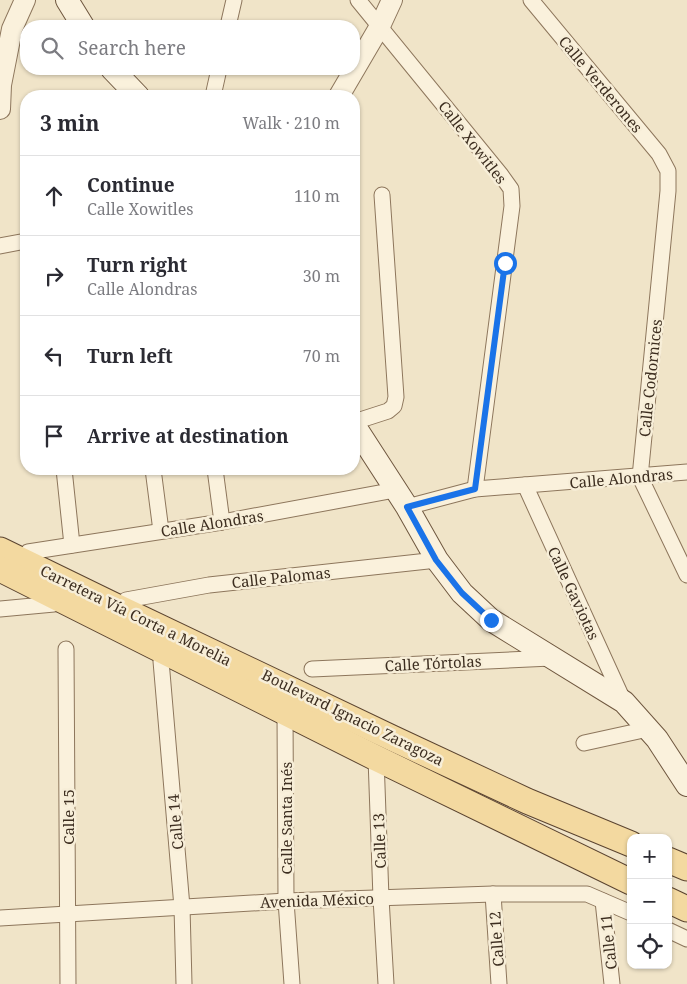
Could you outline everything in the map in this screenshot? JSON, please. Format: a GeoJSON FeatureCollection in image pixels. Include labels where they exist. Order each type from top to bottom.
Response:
{"type":"FeatureCollection","features":[{"type":"Feature","properties":{"kind":"main road"},"geometry":{"type":"LineString","coordinates":[[67,0],[79,20]]}},
{"type":"Feature","properties":{"kind":"main road"},"geometry":{"type":"LineString","coordinates":[[118,75],[132,90]]}},
{"type":"Feature","properties":{"kind":"main road"},"geometry":{"type":"LineString","coordinates":[[360,433],[401,498],[436,560],[462,593],[491,620],[554,657],[624,702],[657,738],[687,785]]}},
{"type":"Feature","properties":{"kind":"main road","name":"Carretera Vía Corta a Morelia"},"geometry":{"type":"LineString","coordinates":[[0,550],[184,638],[264,689]]}},
{"type":"Feature","properties":{"kind":"main road","name":"Carretera Vía Corta a Morelia"},"geometry":{"type":"LineString","coordinates":[[0,569],[205,672],[264,689]]}},
{"type":"Feature","properties":{"kind":"main road","name":"Boulevard Ignacio Zaragoza"},"geometry":{"type":"LineString","coordinates":[[264,689],[285,712],[627,880]]}},
{"type":"Feature","properties":{"kind":"main road","name":"Boulevard Ignacio Zaragoza"},"geometry":{"type":"LineString","coordinates":[[264,689],[392,738],[509,792],[627,842]]}},
{"type":"Feature","properties":{"kind":"main road"},"geometry":{"type":"LineString","coordinates":[[672,862],[687,868]]}},
{"type":"Feature","properties":{"kind":"main road"},"geometry":{"type":"LineString","coordinates":[[672,902],[687,909]]}},
{"type":"Feature","properties":{"kind":"street"},"geometry":{"type":"LineString","coordinates":[[0,109],[1,85],[12,28],[25,0]]}},
{"type":"Feature","properties":{"kind":"street"},"geometry":{"type":"LineString","coordinates":[[229,20],[234,0]]}},
{"type":"Feature","properties":{"kind":"street","name":"Calle Xowitles"},"geometry":{"type":"LineString","coordinates":[[358,0],[502,175],[511,189],[512,206],[475,489]]}},
{"type":"Feature","properties":{"kind":"street"},"geometry":{"type":"LineString","coordinates":[[360,60],[380,26],[392,0]]}},
{"type":"Feature","properties":{"kind":"street","name":"Calle Verderones"},"geometry":{"type":"LineString","coordinates":[[531,0],[659,154],[668,171]]}},
{"type":"Feature","properties":{"kind":"street"},"geometry":{"type":"LineString","coordinates":[[214,90],[218,75]]}},
{"type":"Feature","properties":{"kind":"street"},"geometry":{"type":"LineString","coordinates":[[343,90],[351,75]]}},
{"type":"Feature","properties":{"kind":"street","name":"Calle Codornices"},"geometry":{"type":"LineString","coordinates":[[640,476],[667,201],[668,171]]}},
{"type":"Feature","properties":{"kind":"street"},"geometry":{"type":"LineString","coordinates":[[360,421],[388,411],[394,406],[396,397],[382,195]]}},
{"type":"Feature","properties":{"kind":"street"},"geometry":{"type":"LineString","coordinates":[[0,246],[20,242]]}},
{"type":"Feature","properties":{"kind":"street","name":"Calle Alondras"},"geometry":{"type":"LineString","coordinates":[[28,552],[222,522],[475,489],[687,472]]}},
{"type":"Feature","properties":{"kind":"street"},"geometry":{"type":"LineString","coordinates":[[65,475],[72,544]]}},
{"type":"Feature","properties":{"kind":"street"},"geometry":{"type":"LineString","coordinates":[[154,475],[161,532]]}},
{"type":"Feature","properties":{"kind":"street"},"geometry":{"type":"LineString","coordinates":[[216,475],[222,522]]}},
{"type":"Feature","properties":{"kind":"street"},"geometry":{"type":"LineString","coordinates":[[640,476],[687,576]]}},
{"type":"Feature","properties":{"kind":"street","name":"Calle Gaviotas"},"geometry":{"type":"LineString","coordinates":[[525,485],[624,702]]}},
{"type":"Feature","properties":{"kind":"street","name":"Boulevard Ignacio Zaragoza"},"geometry":{"type":"LineString","coordinates":[[0,537],[240,658],[264,689]]}},
{"type":"Feature","properties":{"kind":"street","name":"Calle Palomas"},"geometry":{"type":"LineString","coordinates":[[126,600],[209,586],[436,560]]}},
{"type":"Feature","properties":{"kind":"street","name":"Boulevard Ignacio Zaragoza"},"geometry":{"type":"LineString","coordinates":[[0,581],[54,604],[221,690],[264,689]]}},
{"type":"Feature","properties":{"kind":"street"},"geometry":{"type":"LineString","coordinates":[[0,609],[54,604]]}},
{"type":"Feature","properties":{"kind":"street","name":"Calle 15"},"geometry":{"type":"LineString","coordinates":[[66,649],[68,984]]}},
{"type":"Feature","properties":{"kind":"street","name":"Calle Tórtolas"},"geometry":{"type":"LineString","coordinates":[[312,669],[554,657]]}},
{"type":"Feature","properties":{"kind":"street","name":"Calle 14"},"geometry":{"type":"LineString","coordinates":[[162,661],[182,907],[184,984]]}},
{"type":"Feature","properties":{"kind":"street","name":"Calle Santa Inés"},"geometry":{"type":"LineString","coordinates":[[285,712],[286,901],[292,984]]}},
{"type":"Feature","properties":{"kind":"street"},"geometry":{"type":"LineString","coordinates":[[584,743],[648,729]]}},
{"type":"Feature","properties":{"kind":"street","name":"Calle 13"},"geometry":{"type":"LineString","coordinates":[[376,758],[386,984]]}},
{"type":"Feature","properties":{"kind":"street","name":"Avenida México"},"geometry":{"type":"LineString","coordinates":[[0,918],[286,901],[492,894],[587,894],[627,911]]}},
{"type":"Feature","properties":{"kind":"street","name":"Calle 12"},"geometry":{"type":"LineString","coordinates":[[492,894],[499,984]]}},
{"type":"Feature","properties":{"kind":"street","name":"Calle 11"},"geometry":{"type":"LineString","coordinates":[[603,900],[612,984]]}},
{"type":"Feature","properties":{"kind":"street"},"geometry":{"type":"LineString","coordinates":[[672,932],[687,938]]}},
{"type":"Feature","properties":{"kind":"route"},"geometry":{"type":"LineString","coordinates":[[491,620],[462,593],[436,560],[407,507],[475,489],[505,263]]}}]}
